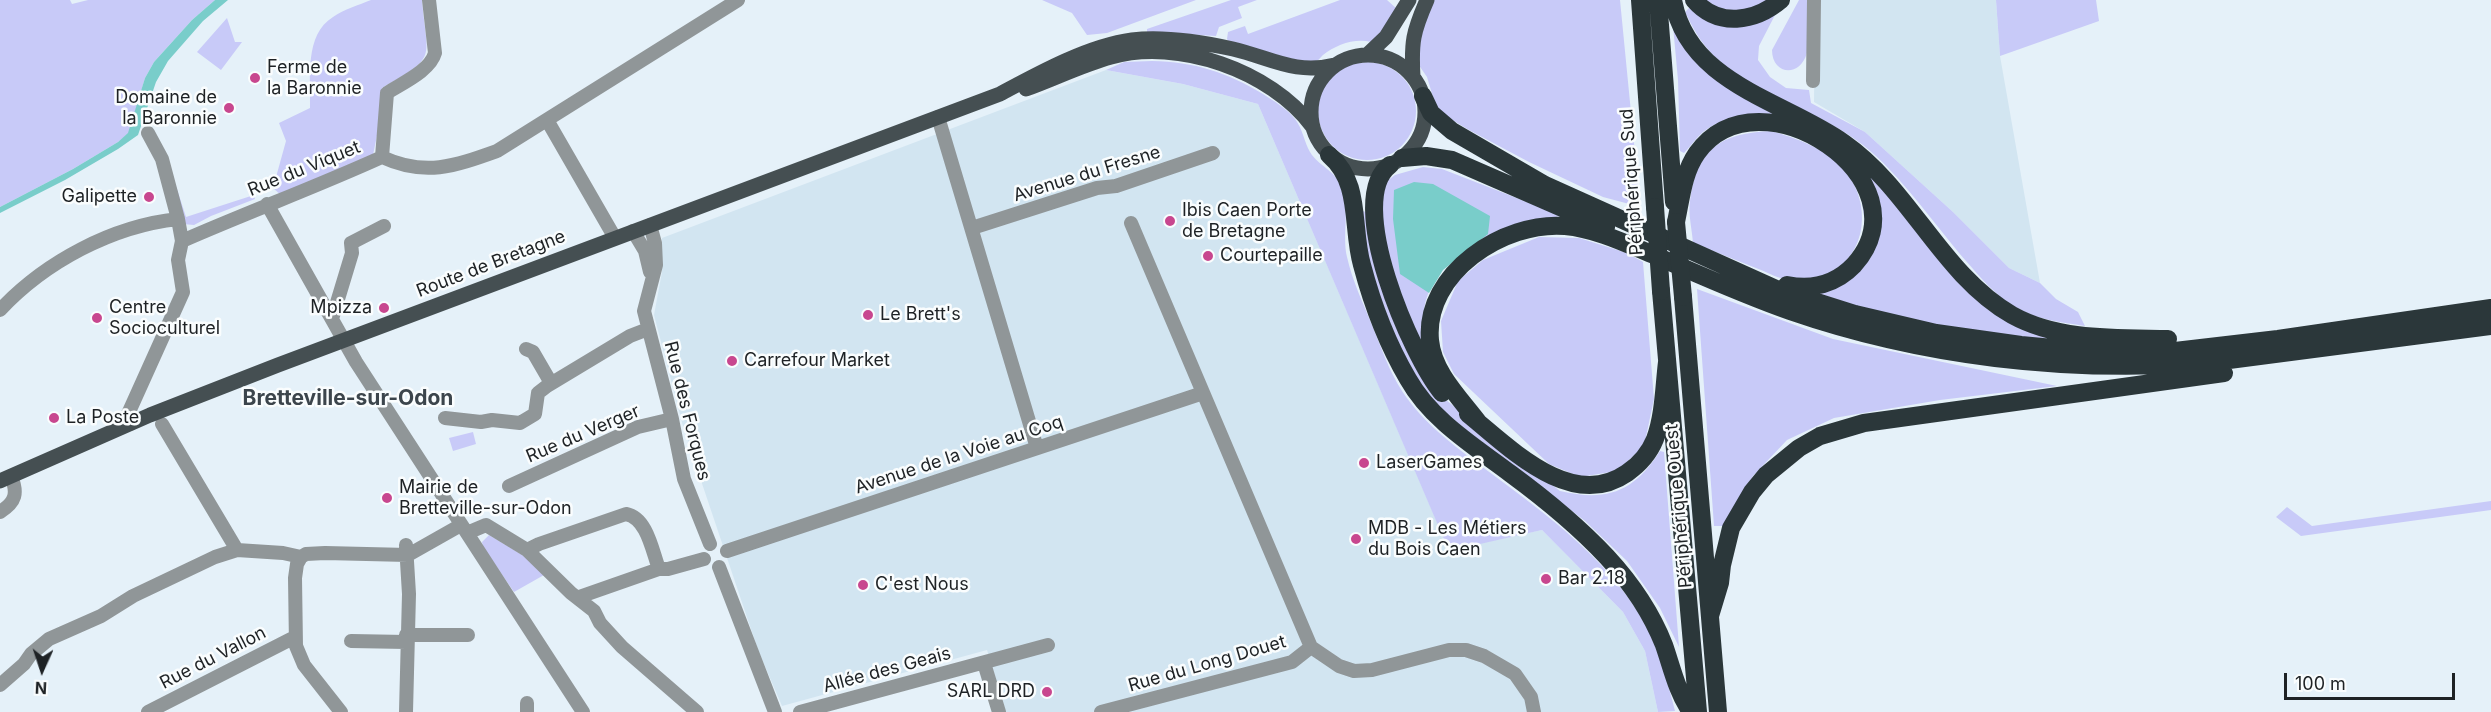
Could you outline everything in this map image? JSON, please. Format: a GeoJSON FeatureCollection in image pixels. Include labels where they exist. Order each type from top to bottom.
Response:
{"type":"FeatureCollection","features":[{"type":"Feature","properties":{"kind":"highway","name":"Périphérique Sud"},"geometry":{"type":"LineString","coordinates":[[1640,0],[1667,362]]}},
{"type":"Feature","properties":{"kind":"highway"},"geometry":{"type":"LineString","coordinates":[[1659,0],[1676,222]]}},
{"type":"Feature","properties":{"kind":"highway"},"geometry":{"type":"LineString","coordinates":[[1672,0],[1675,13],[1687,36],[1706,60],[1742,88],[1827,132],[1864,159],[1887,183],[1964,277],[1979,292],[2012,315],[2044,328],[2081,335],[2139,339],[2278,339]]}},
{"type":"Feature","properties":{"kind":"highway"},"geometry":{"type":"LineString","coordinates":[[1694,0],[1707,12],[1719,18],[1735,19],[1751,18],[1764,13],[1781,0]]}},
{"type":"Feature","properties":{"kind":"highway"},"geometry":{"type":"LineString","coordinates":[[1423,96],[1431,113],[1439,121],[1503,162],[1545,185],[1776,289],[1855,314],[1936,333],[1979,340],[2096,351],[2185,350],[2491,308]]}},
{"type":"Feature","properties":{"kind":"highway"},"geometry":{"type":"LineString","coordinates":[[1676,222],[1686,176],[1698,152],[1721,132],[1747,122],[1758,120],[1782,124],[1811,137],[1840,155],[1858,173],[1867,187],[1873,217],[1871,232],[1857,261],[1840,277],[1809,287],[1790,286],[1713,261]]}},
{"type":"Feature","properties":{"kind":"highway"},"geometry":{"type":"LineString","coordinates":[[1329,155],[1339,163],[1349,183],[1354,203],[1361,264],[1396,356],[1408,380],[1436,415],[1560,512],[1625,577],[1654,624],[1670,661],[1681,698],[1691,712]]}},
{"type":"Feature","properties":{"kind":"highway"},"geometry":{"type":"LineString","coordinates":[[1667,362],[1655,438],[1646,456],[1636,467],[1610,482],[1585,485],[1556,479],[1540,470],[1442,392],[1426,371],[1403,321],[1383,264],[1374,221],[1374,191],[1379,177],[1396,161],[1411,156],[1440,157],[1476,169],[1573,212],[1745,294]]}},
{"type":"Feature","properties":{"kind":"highway","name":"Périphérique Ouest"},"geometry":{"type":"LineString","coordinates":[[1676,222],[1718,712]]}},
{"type":"Feature","properties":{"kind":"highway"},"geometry":{"type":"LineString","coordinates":[[1478,422],[1444,377],[1434,358],[1430,339],[1438,296],[1463,264],[1488,246],[1515,234],[1549,226],[1565,226],[1616,240],[1791,311],[1893,340],[2014,361],[2161,366],[2206,363],[2491,326]]}},
{"type":"Feature","properties":{"kind":"highway"},"geometry":{"type":"LineString","coordinates":[[1710,616],[1720,583],[1725,547],[1740,510],[1766,475],[1790,454],[1820,436],[1864,423],[2256,368],[2373,343]]}},
{"type":"Feature","properties":{"kind":"highway","name":"Périphérique Ouest"},"geometry":{"type":"LineString","coordinates":[[1667,362],[1698,712]]}},
{"type":"Feature","properties":{"kind":"main road"},"geometry":{"type":"LineString","coordinates":[[1367,55],[1386,36],[1409,0]]}},
{"type":"Feature","properties":{"kind":"main road"},"geometry":{"type":"LineString","coordinates":[[1413,77],[1393,61],[1367,55],[1350,58],[1335,65],[1325,74],[1314,92],[1310,112],[1316,137],[1329,155],[1352,167],[1364,169],[1396,161],[1417,141],[1425,119],[1423,96],[1413,77],[1411,50],[1413,35],[1427,0]]}},
{"type":"Feature","properties":{"kind":"main road","name":"Route de Bretagne"},"geometry":{"type":"LineString","coordinates":[[6,478],[130,424],[344,340],[1000,94],[1054,66],[1132,40],[1166,40],[1220,46],[1302,69],[1335,65]]}},
{"type":"Feature","properties":{"kind":"main road","name":"Route de Bretagne"},"geometry":{"type":"LineString","coordinates":[[1000,94],[1022,91],[1112,56],[1147,52],[1170,53],[1200,58],[1245,73],[1286,98],[1312,126]]}},
{"type":"Feature","properties":{"kind":"street"},"geometry":{"type":"LineString","coordinates":[[382,157],[387,93],[411,77],[433,58],[435,52],[429,0]]}},
{"type":"Feature","properties":{"kind":"street","name":"Rue du Viquet"},"geometry":{"type":"LineString","coordinates":[[182,241],[267,204],[315,188],[382,157],[403,166],[420,169],[444,167],[497,151],[512,144],[738,0]]}},
{"type":"Feature","properties":{"kind":"street"},"geometry":{"type":"LineString","coordinates":[[1813,81],[1814,0]]}},
{"type":"Feature","properties":{"kind":"street"},"geometry":{"type":"LineString","coordinates":[[938,117],[1037,448]]}},
{"type":"Feature","properties":{"kind":"street"},"geometry":{"type":"LineString","coordinates":[[547,120],[615,238]]}},
{"type":"Feature","properties":{"kind":"street"},"geometry":{"type":"LineString","coordinates":[[130,424],[128,414],[183,292],[178,260],[182,241],[178,219],[162,159],[148,133]]}},
{"type":"Feature","properties":{"kind":"street","name":"Avenue du Fresne"},"geometry":{"type":"LineString","coordinates":[[972,228],[1097,188],[1116,186],[1213,153]]}},
{"type":"Feature","properties":{"kind":"street"},"geometry":{"type":"LineString","coordinates":[[267,204],[356,362],[583,712]]}},
{"type":"Feature","properties":{"kind":"street"},"geometry":{"type":"LineString","coordinates":[[0,310],[16,293],[48,268],[124,231],[142,225],[178,219]]}},
{"type":"Feature","properties":{"kind":"street"},"geometry":{"type":"LineString","coordinates":[[1131,223],[1311,647]]}},
{"type":"Feature","properties":{"kind":"street","name":"Rue des Forques"},"geometry":{"type":"LineString","coordinates":[[650,225],[655,243],[656,265],[644,310],[672,419],[684,479],[710,544]]}},
{"type":"Feature","properties":{"kind":"street"},"geometry":{"type":"LineString","coordinates":[[332,319],[352,253],[351,243],[384,226]]}},
{"type":"Feature","properties":{"kind":"street","name":"Rue des Forques"},"geometry":{"type":"LineString","coordinates":[[633,231],[648,261],[651,286]]}},
{"type":"Feature","properties":{"kind":"street"},"geometry":{"type":"LineString","coordinates":[[445,418],[520,423],[535,414],[538,393],[551,383],[630,336],[648,329]]}},
{"type":"Feature","properties":{"kind":"street"},"geometry":{"type":"LineString","coordinates":[[526,349],[533,352],[551,383]]}},
{"type":"Feature","properties":{"kind":"street","name":"Avenue de la Voie au Coq"},"geometry":{"type":"LineString","coordinates":[[727,551],[1203,393]]}},
{"type":"Feature","properties":{"kind":"street","name":"Rue du Verger"},"geometry":{"type":"LineString","coordinates":[[509,486],[638,427],[672,419]]}},
{"type":"Feature","properties":{"kind":"street"},"geometry":{"type":"LineString","coordinates":[[162,424],[237,550]]}},
{"type":"Feature","properties":{"kind":"street"},"geometry":{"type":"LineString","coordinates":[[0,512],[15,500],[15,485],[6,478]]}},
{"type":"Feature","properties":{"kind":"street"},"geometry":{"type":"LineString","coordinates":[[527,550],[626,514],[635,516],[642,524],[659,569]]}},
{"type":"Feature","properties":{"kind":"street"},"geometry":{"type":"LineString","coordinates":[[337,710],[298,654],[295,637],[295,578],[297,564],[301,557],[306,554],[382,554],[407,550],[462,525],[486,525],[527,550],[571,593],[594,611],[600,623],[622,647],[690,710]]}},
{"type":"Feature","properties":{"kind":"street"},"geometry":{"type":"LineString","coordinates":[[720,543],[727,551],[726,561],[719,567],[709,566],[704,559],[704,551],[710,544],[720,543]]}},
{"type":"Feature","properties":{"kind":"street"},"geometry":{"type":"LineString","coordinates":[[0,685],[49,639],[101,616],[164,581],[215,557],[237,550],[283,553],[301,557]]}},
{"type":"Feature","properties":{"kind":"street"},"geometry":{"type":"LineString","coordinates":[[406,712],[406,638],[409,624],[407,550]]}},
{"type":"Feature","properties":{"kind":"street"},"geometry":{"type":"LineString","coordinates":[[579,597],[659,569],[668,569],[704,559]]}},
{"type":"Feature","properties":{"kind":"street"},"geometry":{"type":"LineString","coordinates":[[719,567],[775,712]]}},
{"type":"Feature","properties":{"kind":"street"},"geometry":{"type":"LineString","coordinates":[[594,611],[599,590]]}},
{"type":"Feature","properties":{"kind":"street"},"geometry":{"type":"LineString","coordinates":[[351,641],[468,635]]}},
{"type":"Feature","properties":{"kind":"street","name":"Rue du Vallon"},"geometry":{"type":"LineString","coordinates":[[148,712],[295,637]]}},
{"type":"Feature","properties":{"kind":"street","name":"Allée des Geais"},"geometry":{"type":"LineString","coordinates":[[800,712],[1048,645]]}},
{"type":"Feature","properties":{"kind":"street","name":"Rue du Long Douet"},"geometry":{"type":"LineString","coordinates":[[1101,712],[1292,662],[1311,647],[1339,666],[1354,671],[1372,670],[1449,650],[1466,650],[1484,656],[1515,674],[1531,697],[1534,712]]}},
{"type":"Feature","properties":{"kind":"street"},"geometry":{"type":"LineString","coordinates":[[984,663],[999,712]]}},
{"type":"Feature","properties":{"kind":"shaded area"},"geometry":{"type":"Polygon","coordinates":[[[0,0],[70,0],[72,4],[88,0],[215,0],[192,20],[154,62],[145,78],[129,133],[73,169],[0,207],[0,0]]]}},
{"type":"Feature","properties":{"kind":"shaded area"},"geometry":{"type":"Polygon","coordinates":[[[215,0],[228,0],[203,21],[168,61],[156,82],[138,135],[65,180],[0,213],[0,207],[73,169],[118,142],[128,133],[145,78],[154,62],[192,20],[215,0]]]}},
{"type":"Feature","properties":{"kind":"shaded area"},"geometry":{"type":"Polygon","coordinates":[[[371,0],[422,0],[427,46],[425,54],[421,62],[413,69],[382,88],[381,116],[373,155],[282,196],[273,188],[286,141],[279,123],[310,108],[311,58],[317,35],[324,25],[337,14],[371,0]]]}},
{"type":"Feature","properties":{"kind":"shaded area"},"geometry":{"type":"Polygon","coordinates":[[[1042,0],[1196,0],[1107,33],[1087,35],[1072,13],[1042,0]]]}},
{"type":"Feature","properties":{"kind":"shaded area"},"geometry":{"type":"Polygon","coordinates":[[[1231,0],[1257,0],[1238,7],[1242,18],[1219,27],[1216,36],[1147,32],[1147,29],[1231,0]]]}},
{"type":"Feature","properties":{"kind":"shaded area"},"geometry":{"type":"Polygon","coordinates":[[[1340,0],[1387,0],[1397,9],[1383,32],[1371,42],[1358,41],[1339,45],[1317,61],[1298,62],[1273,56],[1229,42],[1227,39],[1228,32],[1245,26],[1248,34],[1340,0]]]}},
{"type":"Feature","properties":{"kind":"shaded area"},"geometry":{"type":"Polygon","coordinates":[[[1433,0],[1620,0],[1638,184],[1633,205],[1603,197],[1529,162],[1469,130],[1444,115],[1436,107],[1427,77],[1416,61],[1417,37],[1433,0]]]}},
{"type":"Feature","properties":{"kind":"shaded area"},"geometry":{"type":"Polygon","coordinates":[[[1705,0],[1770,0],[1748,12],[1721,9],[1705,0]]]}},
{"type":"Feature","properties":{"kind":"shaded area"},"geometry":{"type":"Polygon","coordinates":[[[1799,0],[1809,0],[1810,34],[1807,53],[1798,67],[1787,70],[1776,64],[1772,50],[1799,0]]]}},
{"type":"Feature","properties":{"kind":"shaded area"},"geometry":{"type":"Polygon","coordinates":[[[1815,0],[1996,0],[2000,56],[2040,283],[2009,268],[1953,212],[1865,132],[1814,102],[1815,0]]]}},
{"type":"Feature","properties":{"kind":"shaded area"},"geometry":{"type":"Polygon","coordinates":[[[1996,0],[2096,0],[2099,21],[2000,56],[1996,0]]]}},
{"type":"Feature","properties":{"kind":"shaded area"},"geometry":{"type":"Polygon","coordinates":[[[1690,7],[1775,15],[1759,46],[1758,60],[1770,77],[1786,88],[1809,90],[1811,103],[1865,132],[1953,212],[2009,268],[2040,283],[2056,299],[2078,312],[2085,326],[2032,315],[2001,297],[1966,261],[1890,170],[1863,145],[1843,131],[1753,84],[1732,71],[1713,55],[1698,36],[1685,12],[1690,7]]]}},
{"type":"Feature","properties":{"kind":"shaded area"},"geometry":{"type":"Polygon","coordinates":[[[227,18],[235,42],[242,42],[221,70],[197,52],[227,18]]]}},
{"type":"Feature","properties":{"kind":"shaded area"},"geometry":{"type":"Polygon","coordinates":[[[1673,26],[1786,119],[1754,115],[1722,121],[1700,134],[1684,153],[1680,151],[1678,80],[1673,26]]]}},
{"type":"Feature","properties":{"kind":"shaded area"},"geometry":{"type":"Polygon","coordinates":[[[1124,62],[1182,63],[1223,74],[1263,94],[1295,119],[1310,152],[1331,172],[1342,189],[1349,266],[1386,359],[1402,391],[1421,415],[1443,436],[1554,521],[1593,556],[1610,575],[1627,595],[1647,628],[1661,663],[1675,711],[1658,712],[1645,651],[1623,612],[1542,530],[1449,551],[1258,104],[1183,84],[1106,70],[1124,62]]]}},
{"type":"Feature","properties":{"kind":"shaded area"},"geometry":{"type":"Polygon","coordinates":[[[1367,62],[1377,63],[1394,70],[1408,84],[1415,101],[1415,121],[1408,138],[1394,152],[1377,159],[1367,160],[1357,159],[1340,152],[1326,138],[1319,121],[1318,111],[1319,101],[1326,84],[1340,70],[1357,63],[1367,62]]]}},
{"type":"Feature","properties":{"kind":"shaded area"},"geometry":{"type":"Polygon","coordinates":[[[1106,70],[1183,84],[1258,104],[1449,550],[1542,530],[1623,612],[1645,651],[1658,712],[1006,712],[987,650],[782,706],[758,650],[684,430],[654,315],[662,272],[662,238],[1106,70]]]}},
{"type":"Feature","properties":{"kind":"shaded area"},"geometry":{"type":"Polygon","coordinates":[[[1771,131],[1801,141],[1837,162],[1853,182],[1859,197],[1862,212],[1858,241],[1841,266],[1824,278],[1802,280],[1781,278],[1693,243],[1690,201],[1698,168],[1705,156],[1725,140],[1754,132],[1771,131]]]}},
{"type":"Feature","properties":{"kind":"shaded area"},"geometry":{"type":"Polygon","coordinates":[[[1854,156],[1963,281],[2083,342],[1984,334],[1879,313],[1810,293],[1870,252],[1854,156]]]}},
{"type":"Feature","properties":{"kind":"shaded area"},"geometry":{"type":"Polygon","coordinates":[[[1423,167],[1442,169],[1563,216],[1504,230],[1467,248],[1451,261],[1438,276],[1426,300],[1423,321],[1424,349],[1405,311],[1379,225],[1383,184],[1395,175],[1423,167]]]}},
{"type":"Feature","properties":{"kind":"shaded area"},"geometry":{"type":"Polygon","coordinates":[[[1414,182],[1433,184],[1490,216],[1488,234],[1443,270],[1429,293],[1400,274],[1393,219],[1394,190],[1414,182]]]}},
{"type":"Feature","properties":{"kind":"shaded area"},"geometry":{"type":"Polygon","coordinates":[[[176,186],[186,217],[254,195],[255,199],[194,225],[183,224],[176,186]]]}},
{"type":"Feature","properties":{"kind":"shaded area"},"geometry":{"type":"Polygon","coordinates":[[[1363,211],[1368,213],[1441,396],[1560,491],[1592,495],[1618,490],[1640,476],[1660,451],[1664,452],[1679,647],[1660,608],[1627,561],[1585,521],[1439,409],[1409,369],[1372,279],[1366,253],[1363,211]]]}},
{"type":"Feature","properties":{"kind":"shaded area"},"geometry":{"type":"Polygon","coordinates":[[[1539,237],[1579,238],[1627,253],[1643,262],[1654,399],[1644,446],[1617,471],[1580,477],[1549,464],[1454,374],[1443,352],[1441,321],[1458,281],[1483,260],[1539,237]]]}},
{"type":"Feature","properties":{"kind":"shaded area"},"geometry":{"type":"Polygon","coordinates":[[[1697,289],[1833,339],[2057,386],[1940,400],[1834,418],[1787,440],[1753,476],[1723,526],[1714,526],[1697,289]]]}},
{"type":"Feature","properties":{"kind":"shaded area"},"geometry":{"type":"Polygon","coordinates":[[[473,432],[476,444],[453,451],[449,438],[473,432]]]}},
{"type":"Feature","properties":{"kind":"shaded area"},"geometry":{"type":"Polygon","coordinates":[[[2491,501],[2491,510],[2301,536],[2276,517],[2287,507],[2312,526],[2491,501]]]}},
{"type":"Feature","properties":{"kind":"shaded area"},"geometry":{"type":"Polygon","coordinates":[[[489,535],[524,556],[544,575],[514,592],[483,547],[482,542],[489,535]]]}},
{"type":"Feature","properties":{"kind":"place","name":"Ferme de la Baronnie"},"geometry":{"type":"Point","coordinates":[255,78]}},
{"type":"Feature","properties":{"kind":"place","name":"Domaine de la Baronnie"},"geometry":{"type":"Point","coordinates":[229,108]}},
{"type":"Feature","properties":{"kind":"place","name":"Galipette"},"geometry":{"type":"Point","coordinates":[149,197]}},
{"type":"Feature","properties":{"kind":"place","name":"Ibis Caen Porte de Bretagne"},"geometry":{"type":"Point","coordinates":[1170,221]}},
{"type":"Feature","properties":{"kind":"place","name":"Courtepaille"},"geometry":{"type":"Point","coordinates":[1208,256]}},
{"type":"Feature","properties":{"kind":"place","name":"Mpizza"},"geometry":{"type":"Point","coordinates":[384,308]}},
{"type":"Feature","properties":{"kind":"place","name":"Le Brett's"},"geometry":{"type":"Point","coordinates":[868,315]}},
{"type":"Feature","properties":{"kind":"place","name":"Centre Socioculturel"},"geometry":{"type":"Point","coordinates":[97,318]}},
{"type":"Feature","properties":{"kind":"place","name":"Carrefour Market"},"geometry":{"type":"Point","coordinates":[732,361]}},
{"type":"Feature","properties":{"kind":"place","name":"La Poste"},"geometry":{"type":"Point","coordinates":[54,418]}},
{"type":"Feature","properties":{"kind":"place","name":"LaserGames"},"geometry":{"type":"Point","coordinates":[1364,463]}},
{"type":"Feature","properties":{"kind":"place","name":"Mairie de Bretteville-sur-Odon"},"geometry":{"type":"Point","coordinates":[387,498]}},
{"type":"Feature","properties":{"kind":"place","name":"MDB - Les Métiers du Bois Caen"},"geometry":{"type":"Point","coordinates":[1356,539]}},
{"type":"Feature","properties":{"kind":"place","name":"Bar 2.18"},"geometry":{"type":"Point","coordinates":[1546,579]}},
{"type":"Feature","properties":{"kind":"place","name":"C'est Nous"},"geometry":{"type":"Point","coordinates":[863,585]}},
{"type":"Feature","properties":{"kind":"place","name":"SARL DRD"},"geometry":{"type":"Point","coordinates":[1047,692]}},
{"type":"Feature","properties":{"kind":"district","name":"Bretteville-sur-Odon"},"geometry":{"type":"Point","coordinates":[348,399]}}]}
